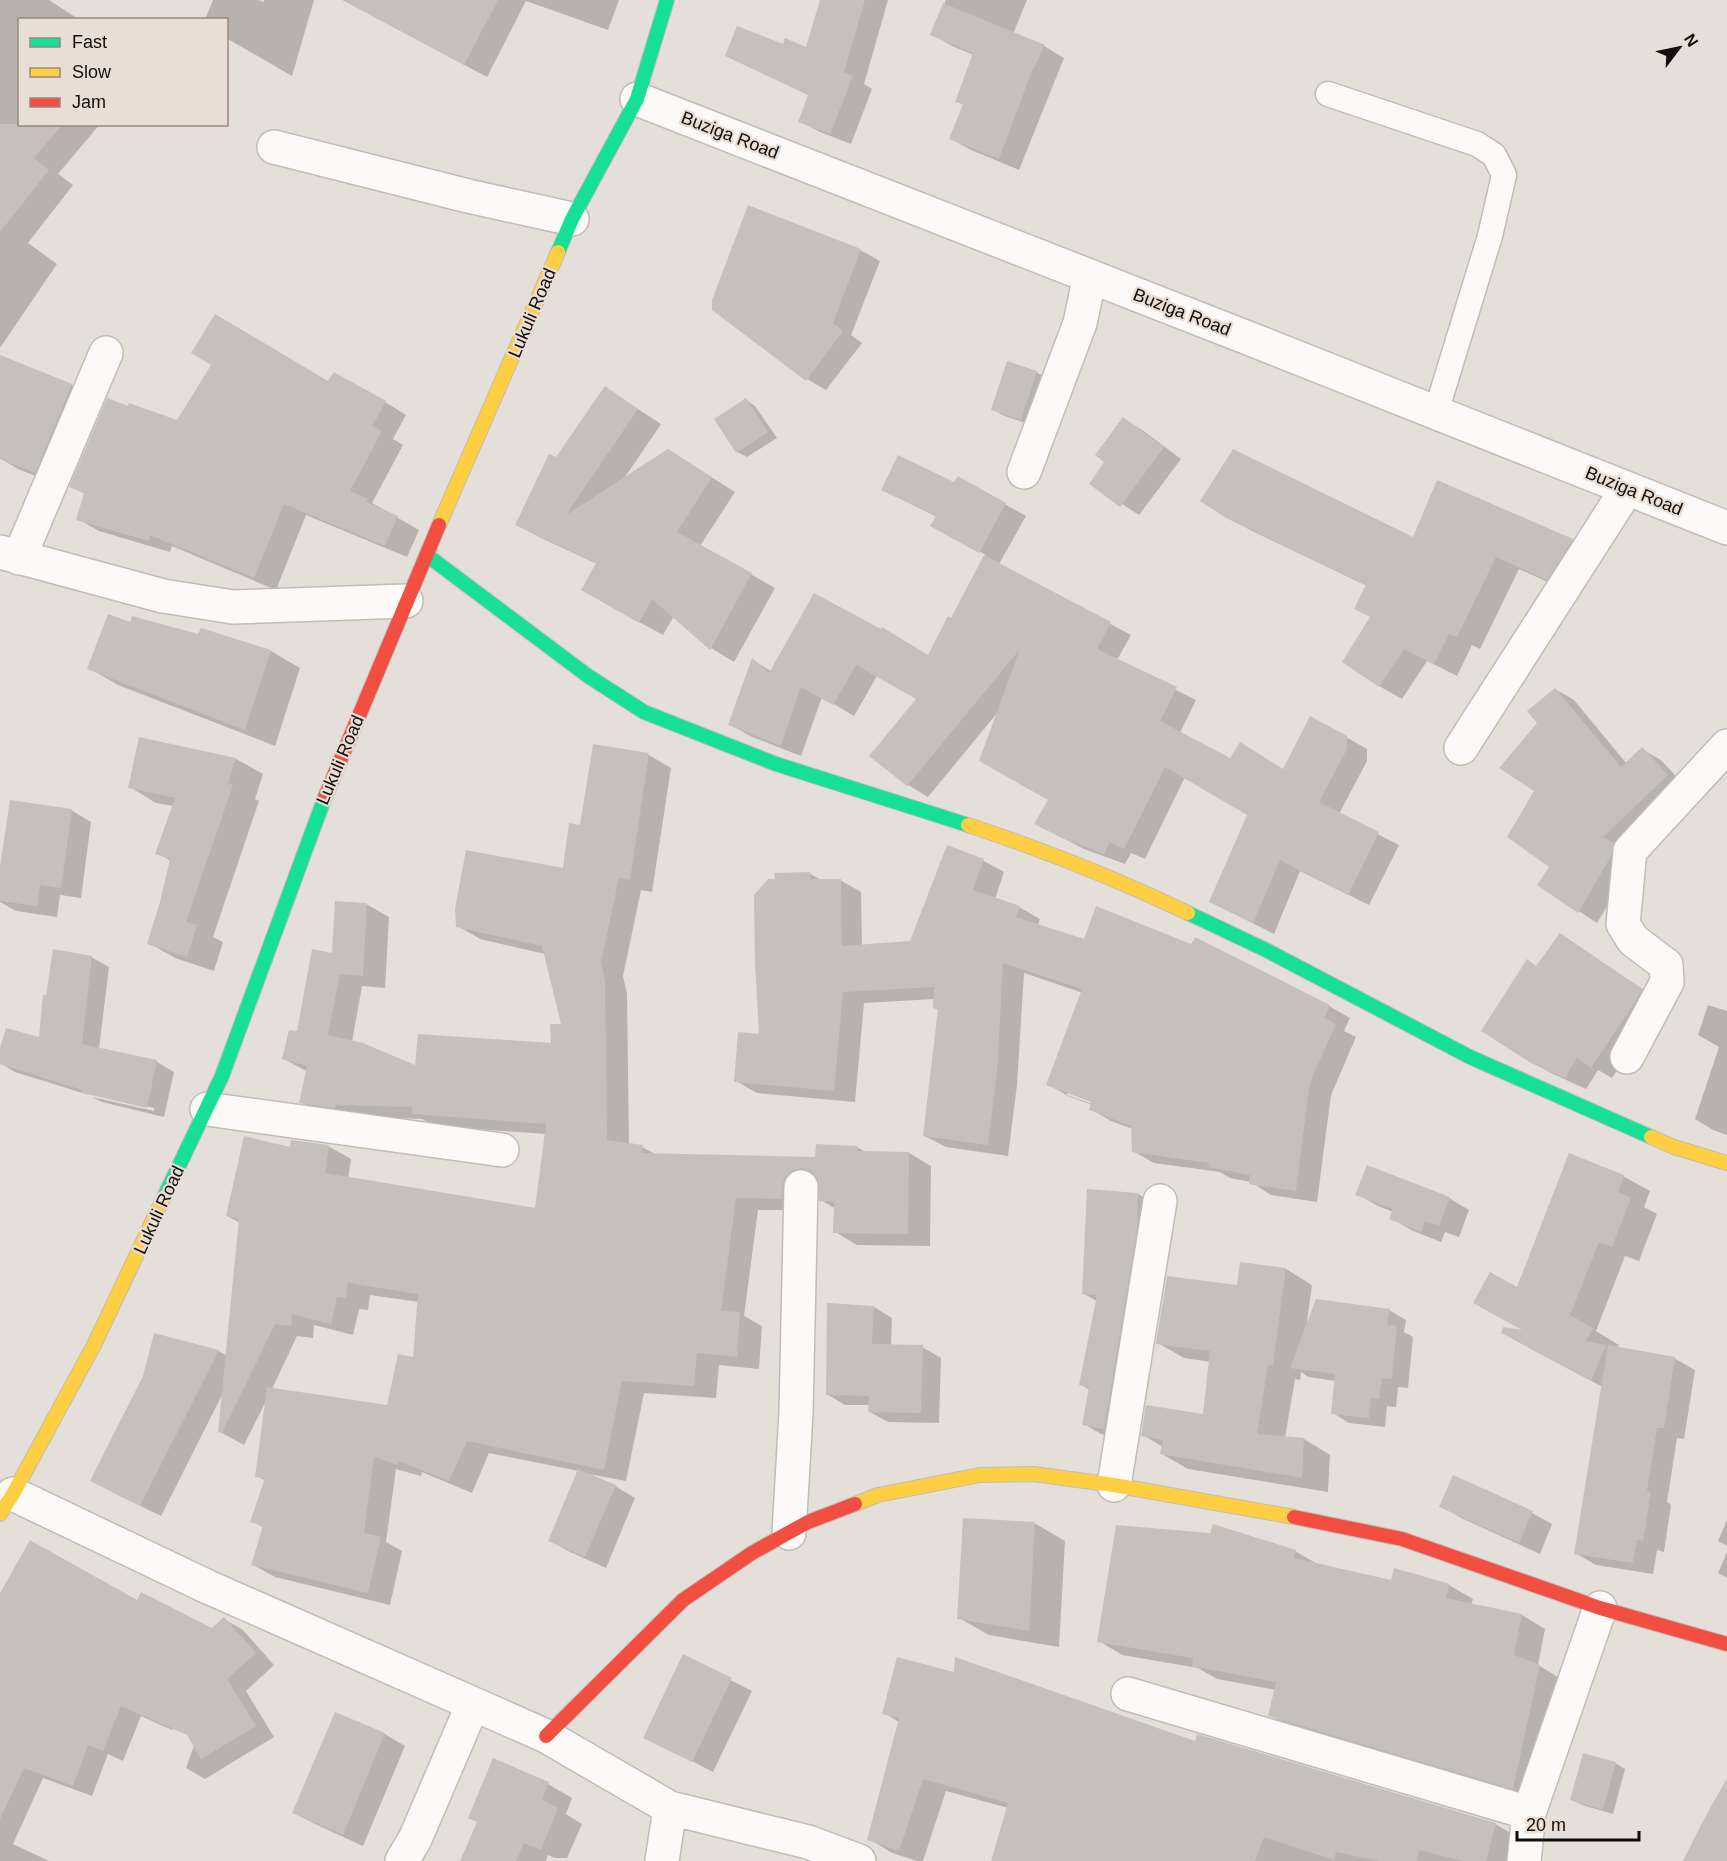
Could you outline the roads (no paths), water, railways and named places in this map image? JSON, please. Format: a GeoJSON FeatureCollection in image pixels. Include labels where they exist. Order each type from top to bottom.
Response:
{"type":"FeatureCollection","features":[{"type":"Feature","properties":{"kind":"street","name":"Lukuli Road"},"geometry":{"type":"LineString","coordinates":[[7,1504],[94,1345],[222,1076],[312,829],[406,601],[428,555],[572,219],[637,99],[667,0]]}},
{"type":"Feature","properties":{"kind":"street","name":"Buziga Road"},"geometry":{"type":"LineString","coordinates":[[637,99],[1727,528]]}},
{"type":"Feature","properties":{"kind":"street"},"geometry":{"type":"LineString","coordinates":[[274,147],[468,196],[572,219]]}},
{"type":"Feature","properties":{"kind":"street"},"geometry":{"type":"LineString","coordinates":[[1024,472],[1080,322],[1090,276]]}},
{"type":"Feature","properties":{"kind":"street"},"geometry":{"type":"LineString","coordinates":[[106,352],[10,555],[163,596],[233,607],[406,601]]}},
{"type":"Feature","properties":{"kind":"street"},"geometry":{"type":"LineString","coordinates":[[1461,748],[1627,489]]}},
{"type":"Feature","properties":{"kind":"street"},"geometry":{"type":"LineString","coordinates":[[428,555],[588,676],[644,712],[776,764],[1032,846],[1119,880],[1266,950],[1470,1057],[1674,1147],[1727,1163]]}},
{"type":"Feature","properties":{"kind":"street"},"geometry":{"type":"LineString","coordinates":[[1627,1057],[1667,982],[1666,965],[1634,940],[1623,924],[1630,851],[1727,746]]}},
{"type":"Feature","properties":{"kind":"street"},"geometry":{"type":"LineString","coordinates":[[207,1109],[502,1150]]}},
{"type":"Feature","properties":{"kind":"street"},"geometry":{"type":"LineString","coordinates":[[789,1533],[796,1413],[801,1187]]}},
{"type":"Feature","properties":{"kind":"street"},"geometry":{"type":"LineString","coordinates":[[1114,1485],[1160,1201]]}},
{"type":"Feature","properties":{"kind":"street"},"geometry":{"type":"LineString","coordinates":[[546,1736],[683,1600],[752,1553],[808,1522],[878,1495],[980,1475],[1034,1474],[1114,1485],[1341,1525],[1402,1539],[1600,1608],[1727,1644]]}},
{"type":"Feature","properties":{"kind":"street"},"geometry":{"type":"LineString","coordinates":[[7,1504],[208,1587],[546,1736],[670,1808],[808,1842],[859,1861]]}},
{"type":"Feature","properties":{"kind":"street"},"geometry":{"type":"LineString","coordinates":[[1524,1861],[1529,1813],[1600,1608]]}},
{"type":"Feature","properties":{"kind":"street"},"geometry":{"type":"LineString","coordinates":[[1128,1694],[1529,1813]]}},
{"type":"Feature","properties":{"kind":"street"},"geometry":{"type":"LineString","coordinates":[[402,1861],[415,1839],[473,1704]]}},
{"type":"Feature","properties":{"kind":"street"},"geometry":{"type":"LineString","coordinates":[[662,1861],[670,1808]]}},
{"type":"Feature","properties":{"kind":"lane"},"geometry":{"type":"LineString","coordinates":[[1328,94],[1477,144],[1494,155],[1504,175],[1490,236],[1436,412]]}}]}
